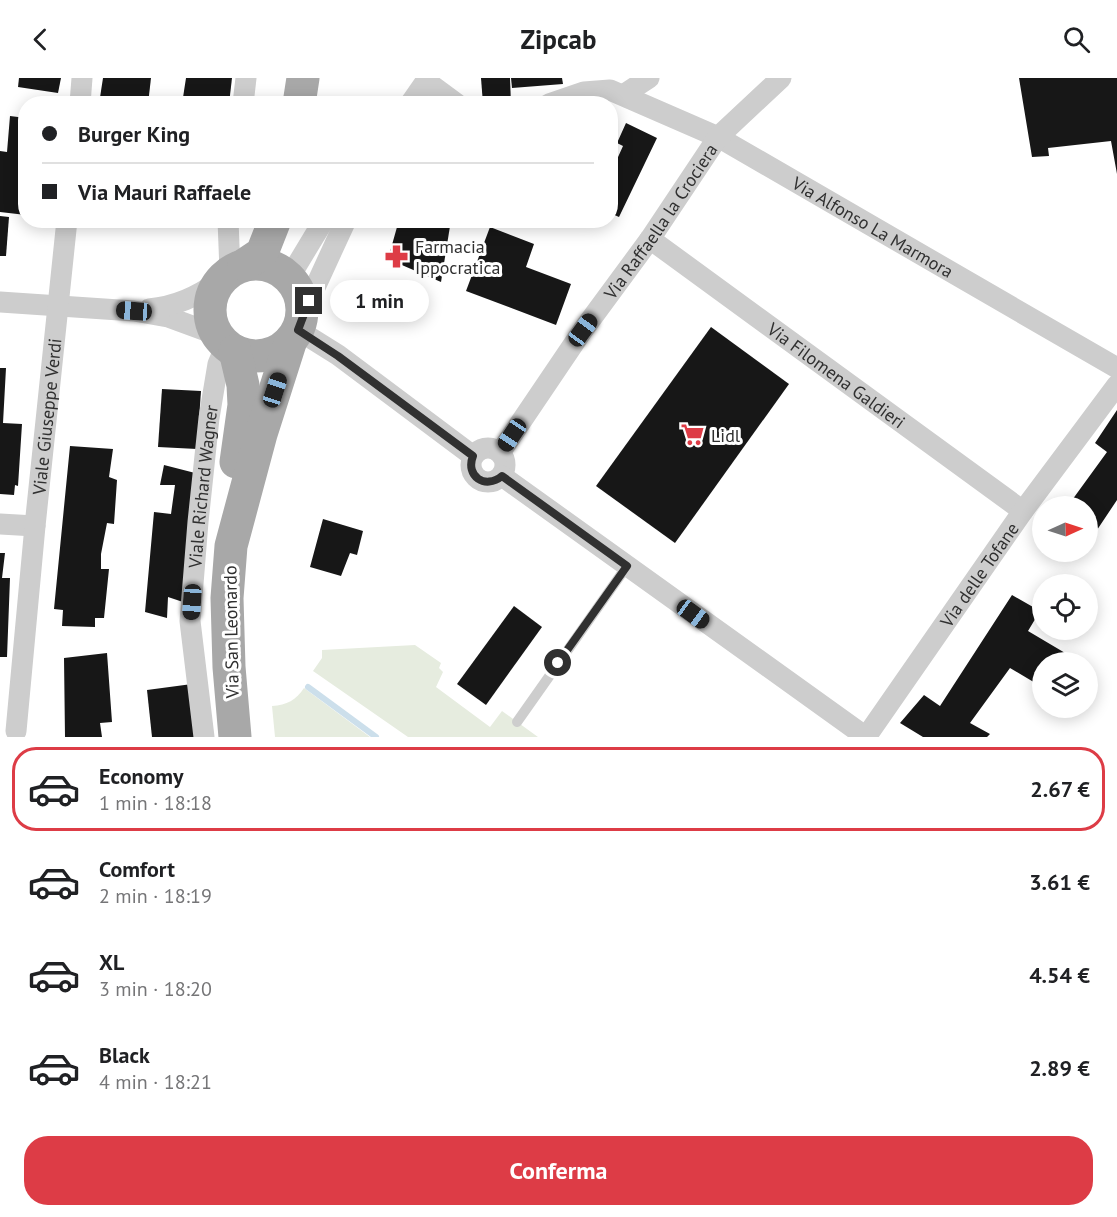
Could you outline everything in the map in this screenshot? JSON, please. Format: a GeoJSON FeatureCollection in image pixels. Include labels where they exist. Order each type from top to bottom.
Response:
{"type":"FeatureCollection","features":[{"type":"Feature","properties":{"kind":"main road"},"geometry":{"type":"LineString","coordinates":[[300,96],[303,78]]}},
{"type":"Feature","properties":{"kind":"main road"},"geometry":{"type":"LineString","coordinates":[[231,272],[263,264],[273,267],[287,276],[300,294],[302,306],[297,329],[282,348],[271,354],[247,356],[226,344],[211,322],[212,294],[231,272],[262,253],[272,228]]}},
{"type":"Feature","properties":{"kind":"main road"},"geometry":{"type":"LineString","coordinates":[[284,228],[287,276]]}},
{"type":"Feature","properties":{"kind":"main road","name":"Via San Leonardo"},"geometry":{"type":"LineString","coordinates":[[236,737],[229,667],[228,568],[235,527],[261,434],[297,329]]}},
{"type":"Feature","properties":{"kind":"main road","name":"Via San Leonardo"},"geometry":{"type":"LineString","coordinates":[[226,344],[243,385],[244,405],[234,478],[235,527]]}},
{"type":"Feature","properties":{"kind":"street"},"geometry":{"type":"LineString","coordinates":[[81,96],[82,78]]}},
{"type":"Feature","properties":{"kind":"street"},"geometry":{"type":"LineString","coordinates":[[244,96],[246,78]]}},
{"type":"Feature","properties":{"kind":"street"},"geometry":{"type":"LineString","coordinates":[[313,96],[314,78]]}},
{"type":"Feature","properties":{"kind":"street"},"geometry":{"type":"LineString","coordinates":[[623,94],[649,78]]}},
{"type":"Feature","properties":{"kind":"street","name":"Via Raffaella la Crociera"},"geometry":{"type":"LineString","coordinates":[[500,453],[583,330],[650,239],[718,136],[781,78]]}},
{"type":"Feature","properties":{"kind":"street"},"geometry":{"type":"LineString","coordinates":[[415,96],[427,79],[447,96]]}},
{"type":"Feature","properties":{"kind":"street","name":"Via Alfonso La Marmora"},"geometry":{"type":"LineString","coordinates":[[572,96],[584,92],[610,90],[718,136],[1117,368]]}},
{"type":"Feature","properties":{"kind":"street","name":"Viale Giuseppe Verdi"},"geometry":{"type":"LineString","coordinates":[[16,731],[66,228]]}},
{"type":"Feature","properties":{"kind":"street"},"geometry":{"type":"LineString","coordinates":[[134,311],[182,303],[198,296],[231,272],[228,228]]}},
{"type":"Feature","properties":{"kind":"street"},"geometry":{"type":"LineString","coordinates":[[287,276],[319,228]]}},
{"type":"Feature","properties":{"kind":"street"},"geometry":{"type":"LineString","coordinates":[[342,228],[297,329],[338,356],[473,456]]}},
{"type":"Feature","properties":{"kind":"street","name":"Via Filomena Galdieri"},"geometry":{"type":"LineString","coordinates":[[650,239],[1023,511]]}},
{"type":"Feature","properties":{"kind":"street"},"geometry":{"type":"LineString","coordinates":[[0,302],[134,311],[168,317],[226,344]]}},
{"type":"Feature","properties":{"kind":"street","name":"Viale Richard Wagner"},"geometry":{"type":"LineString","coordinates":[[204,737],[190,621],[209,418],[218,364],[226,344]]}},
{"type":"Feature","properties":{"kind":"street","name":"Via delle Tofane"},"geometry":{"type":"LineString","coordinates":[[866,737],[1023,511],[1117,385]]}},
{"type":"Feature","properties":{"kind":"street"},"geometry":{"type":"LineString","coordinates":[[486,448],[500,453],[505,467],[502,476],[488,483],[474,476],[471,466],[473,456],[486,448]]}},
{"type":"Feature","properties":{"kind":"street"},"geometry":{"type":"LineString","coordinates":[[502,476],[866,737]]}},
{"type":"Feature","properties":{"kind":"street"},"geometry":{"type":"LineString","coordinates":[[0,524],[35,526]]}},
{"type":"Feature","properties":{"kind":"lane"},"geometry":{"type":"LineString","coordinates":[[517,722],[627,566]]}},
{"type":"Feature","properties":{"kind":"shaded area"},"geometry":{"type":"Polygon","coordinates":[[[415,645],[441,663],[439,668],[443,672],[436,687],[490,727],[502,711],[538,737],[408,737],[313,671],[322,658],[322,650],[415,645]]]}},
{"type":"Feature","properties":{"kind":"shaded area"},"geometry":{"type":"Polygon","coordinates":[[[304,688],[370,737],[275,737],[272,706],[291,701],[304,688]]]}},
{"type":"Feature","properties":{"kind":"building"},"geometry":{"type":"Polygon","coordinates":[[[19,78],[61,78],[58,93],[18,87],[19,78]]]}},
{"type":"Feature","properties":{"kind":"building"},"geometry":{"type":"Polygon","coordinates":[[[103,78],[151,78],[149,96],[100,96],[103,78]]]}},
{"type":"Feature","properties":{"kind":"building"},"geometry":{"type":"Polygon","coordinates":[[[186,78],[232,78],[230,96],[183,96],[186,78]]]}},
{"type":"Feature","properties":{"kind":"building"},"geometry":{"type":"Polygon","coordinates":[[[481,78],[510,78],[511,96],[482,96],[481,78]]]}},
{"type":"Feature","properties":{"kind":"building"},"geometry":{"type":"Polygon","coordinates":[[[511,78],[562,78],[563,84],[512,88],[511,78]]]}},
{"type":"Feature","properties":{"kind":"building"},"geometry":{"type":"Polygon","coordinates":[[[1019,78],[1117,78],[1117,174],[1111,141],[1048,148],[1049,156],[1032,157],[1019,78]]]}},
{"type":"Feature","properties":{"kind":"building"},"geometry":{"type":"Polygon","coordinates":[[[10,116],[18,117],[18,214],[0,212],[0,151],[7,152],[10,116]]]}},
{"type":"Feature","properties":{"kind":"building"},"geometry":{"type":"Polygon","coordinates":[[[626,123],[657,138],[619,217],[618,157],[623,146],[618,144],[626,123]]]}},
{"type":"Feature","properties":{"kind":"building"},"geometry":{"type":"Polygon","coordinates":[[[0,216],[9,217],[6,256],[0,256],[0,216]]]}},
{"type":"Feature","properties":{"kind":"building"},"geometry":{"type":"Polygon","coordinates":[[[397,228],[450,228],[441,282],[388,259],[397,228]]]}},
{"type":"Feature","properties":{"kind":"building"},"geometry":{"type":"Polygon","coordinates":[[[490,228],[534,244],[526,267],[571,284],[556,325],[466,291],[490,228]]]}},
{"type":"Feature","properties":{"kind":"building","name":"Lidl"},"geometry":{"type":"Polygon","coordinates":[[[711,327],[789,384],[675,543],[596,486],[711,327]]]}},
{"type":"Feature","properties":{"kind":"building"},"geometry":{"type":"Polygon","coordinates":[[[0,368],[6,368],[3,423],[22,424],[18,486],[15,485],[14,495],[0,494],[0,368]]]}},
{"type":"Feature","properties":{"kind":"building"},"geometry":{"type":"Polygon","coordinates":[[[162,389],[201,391],[197,449],[158,447],[162,389]]]}},
{"type":"Feature","properties":{"kind":"building"},"geometry":{"type":"Polygon","coordinates":[[[1117,410],[1117,500],[1098,528],[1098,496],[1075,496],[1107,452],[1095,443],[1117,410]]]}},
{"type":"Feature","properties":{"kind":"building"},"geometry":{"type":"Polygon","coordinates":[[[70,446],[113,449],[109,477],[117,480],[114,524],[107,523],[101,554],[101,569],[109,569],[104,618],[95,618],[95,627],[62,626],[63,610],[54,609],[70,446]]]}},
{"type":"Feature","properties":{"kind":"building"},"geometry":{"type":"Polygon","coordinates":[[[164,465],[199,474],[186,603],[168,597],[167,618],[145,612],[154,512],[171,514],[175,485],[160,485],[164,465]]]}},
{"type":"Feature","properties":{"kind":"building"},"geometry":{"type":"Polygon","coordinates":[[[323,519],[363,531],[357,555],[350,553],[341,576],[310,567],[323,519]]]}},
{"type":"Feature","properties":{"kind":"building"},"geometry":{"type":"Polygon","coordinates":[[[0,553],[5,553],[2,578],[10,578],[7,657],[0,657],[0,553]]]}},
{"type":"Feature","properties":{"kind":"building"},"geometry":{"type":"Polygon","coordinates":[[[1012,595],[1032,606],[1032,624],[1028,631],[1032,633],[1032,640],[1043,640],[1063,652],[1032,652],[1032,681],[1010,668],[970,723],[990,734],[987,737],[923,737],[900,723],[924,695],[940,706],[1012,595]]]}},
{"type":"Feature","properties":{"kind":"building"},"geometry":{"type":"Polygon","coordinates":[[[514,606],[542,627],[486,705],[457,684],[514,606]]]}},
{"type":"Feature","properties":{"kind":"building"},"geometry":{"type":"Polygon","coordinates":[[[107,653],[112,722],[100,723],[102,737],[65,737],[64,658],[107,653]]]}},
{"type":"Feature","properties":{"kind":"building"},"geometry":{"type":"Polygon","coordinates":[[[192,684],[198,737],[152,737],[147,690],[192,684]]]}},
{"type":"Feature","properties":{"kind":"waterway"},"geometry":{"type":"LineString","coordinates":[[308,687],[376,737]]}},
{"type":"Feature","properties":{"kind":"place","name":"Farmacia Ippocratica"},"geometry":{"type":"Point","coordinates":[397,256]}},
{"type":"Feature","properties":{"kind":"place","name":"Lidl"},"geometry":{"type":"Point","coordinates":[693,435]}},
{"type":"Feature","properties":{"kind":"route"},"geometry":{"type":"LineString","coordinates":[[309,301],[298,330],[338,356],[473,456],[472,471],[478,479],[488,483],[502,476],[627,566],[558,663]]}}]}
